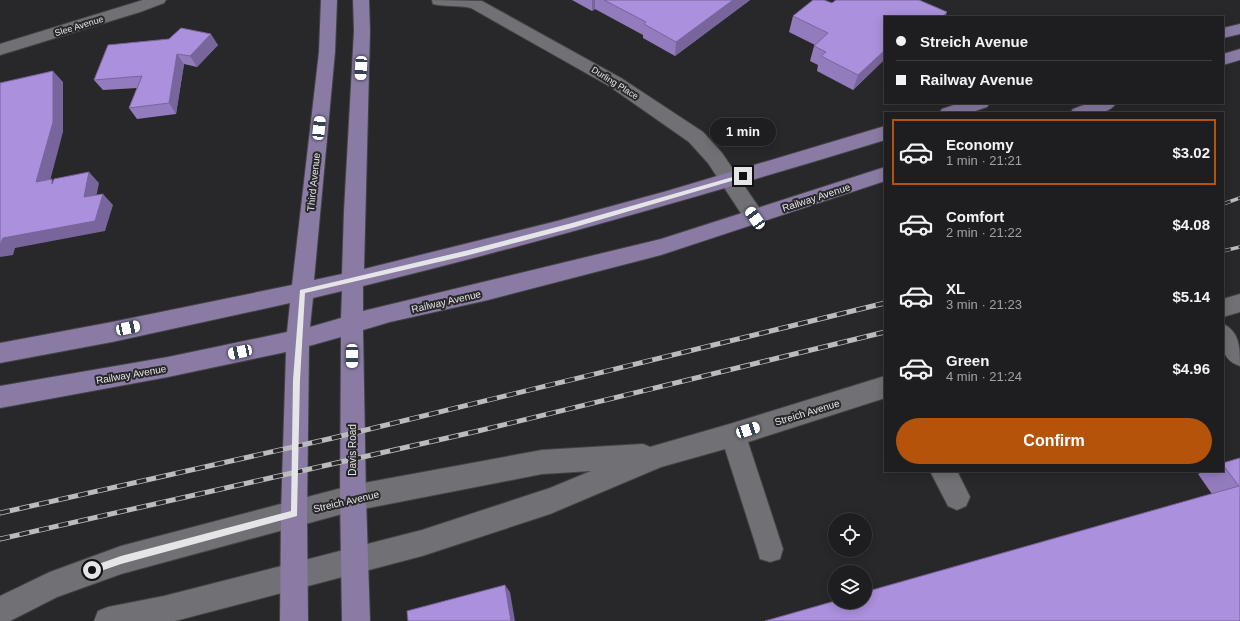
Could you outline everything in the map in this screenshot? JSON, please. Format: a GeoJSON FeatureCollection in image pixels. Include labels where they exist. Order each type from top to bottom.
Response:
{"type":"FeatureCollection","features":[{"type":"Feature","properties":{"kind":"main road","name":"Third Avenue"},"geometry":{"type":"LineString","coordinates":[[302,291],[327,52],[329,0]]}},
{"type":"Feature","properties":{"kind":"main road"},"geometry":{"type":"LineString","coordinates":[[352,280],[362,31],[361,0]]}},
{"type":"Feature","properties":{"kind":"main road"},"geometry":{"type":"LineString","coordinates":[[1224,33],[1240,29]]}},
{"type":"Feature","properties":{"kind":"main road"},"geometry":{"type":"LineString","coordinates":[[1224,60],[1240,54]]}},
{"type":"Feature","properties":{"kind":"main road"},"geometry":{"type":"LineString","coordinates":[[951,112],[978,104]]}},
{"type":"Feature","properties":{"kind":"main road"},"geometry":{"type":"LineString","coordinates":[[1082,112],[1104,104]]}},
{"type":"Feature","properties":{"kind":"main road"},"geometry":{"type":"LineString","coordinates":[[0,353],[210,312],[469,252],[572,225],[884,133]]}},
{"type":"Feature","properties":{"kind":"main road","name":"Railway Avenue"},"geometry":{"type":"LineString","coordinates":[[0,397],[168,367],[298,340],[390,313],[488,291],[654,249],[755,218],[884,174]]}},
{"type":"Feature","properties":{"kind":"main road","name":"Davis Road"},"geometry":{"type":"LineString","coordinates":[[352,280],[353,498],[356,621]]}},
{"type":"Feature","properties":{"kind":"main road"},"geometry":{"type":"LineString","coordinates":[[294,621],[294,514],[298,340],[302,291]]}},
{"type":"Feature","properties":{"kind":"street","name":"Slee Avenue"},"geometry":{"type":"LineString","coordinates":[[0,50],[134,9],[158,0]]}},
{"type":"Feature","properties":{"kind":"street","name":"Durling Place"},"geometry":{"type":"LineString","coordinates":[[439,1],[461,1],[476,4],[615,82],[696,137],[715,158],[755,218]]}},
{"type":"Feature","properties":{"kind":"street"},"geometry":{"type":"LineString","coordinates":[[1224,308],[1240,303]]}},
{"type":"Feature","properties":{"kind":"street"},"geometry":{"type":"LineString","coordinates":[[1224,335],[1240,356]]}},
{"type":"Feature","properties":{"kind":"street","name":"Streich Avenue"},"geometry":{"type":"LineString","coordinates":[[108,621],[164,610],[294,575],[422,543],[550,501],[659,454],[733,435],[884,387]]}},
{"type":"Feature","properties":{"kind":"street"},"geometry":{"type":"LineString","coordinates":[[733,435],[770,549]]}},
{"type":"Feature","properties":{"kind":"street","name":"Streich Avenue"},"geometry":{"type":"LineString","coordinates":[[0,611],[50,586],[121,560],[353,498],[542,462],[659,454]]}},
{"type":"Feature","properties":{"kind":"street"},"geometry":{"type":"LineString","coordinates":[[943,472],[957,497]]}},
{"type":"Feature","properties":{"kind":"building"},"geometry":{"type":"Polygon","coordinates":[[[604,0],[733,0],[676,42],[644,24],[646,22],[604,0]]]}},
{"type":"Feature","properties":{"kind":"building"},"geometry":{"type":"Polygon","coordinates":[[[813,0],[824,0],[832,3],[836,0],[919,0],[947,12],[943,16],[884,16],[884,51],[858,75],[821,56],[826,52],[814,46],[828,33],[793,16],[813,0]]]}},
{"type":"Feature","properties":{"kind":"building"},"geometry":{"type":"Polygon","coordinates":[[[181,28],[211,34],[190,56],[177,54],[169,103],[129,108],[142,76],[94,80],[108,45],[169,39],[181,28]]]}},
{"type":"Feature","properties":{"kind":"building"},"geometry":{"type":"Polygon","coordinates":[[[53,71],[53,122],[36,182],[52,179],[52,184],[54,179],[89,172],[84,197],[103,194],[95,221],[3,238],[0,245],[0,83],[53,71]]]}},
{"type":"Feature","properties":{"kind":"building"},"geometry":{"type":"Polygon","coordinates":[[[1240,458],[1240,621],[765,621],[828,603],[828,609],[872,609],[872,590],[1239,486],[1224,466],[1224,463],[1240,458]]]}},
{"type":"Feature","properties":{"kind":"building"},"geometry":{"type":"Polygon","coordinates":[[[505,585],[511,621],[408,621],[407,611],[505,585]]]}},
{"type":"Feature","properties":{"kind":"railway"},"geometry":{"type":"LineString","coordinates":[[1224,204],[1240,198]]}},
{"type":"Feature","properties":{"kind":"railway"},"geometry":{"type":"LineString","coordinates":[[1224,251],[1240,247]]}},
{"type":"Feature","properties":{"kind":"railway"},"geometry":{"type":"LineString","coordinates":[[0,513],[333,438],[884,303]]}},
{"type":"Feature","properties":{"kind":"railway"},"geometry":{"type":"LineString","coordinates":[[0,539],[478,431],[884,332]]}},
{"type":"Feature","properties":{"kind":"route"},"geometry":{"type":"LineString","coordinates":[[92,570],[121,560],[294,514],[298,340],[302,291],[469,252],[572,225],[743,176]]}}]}
